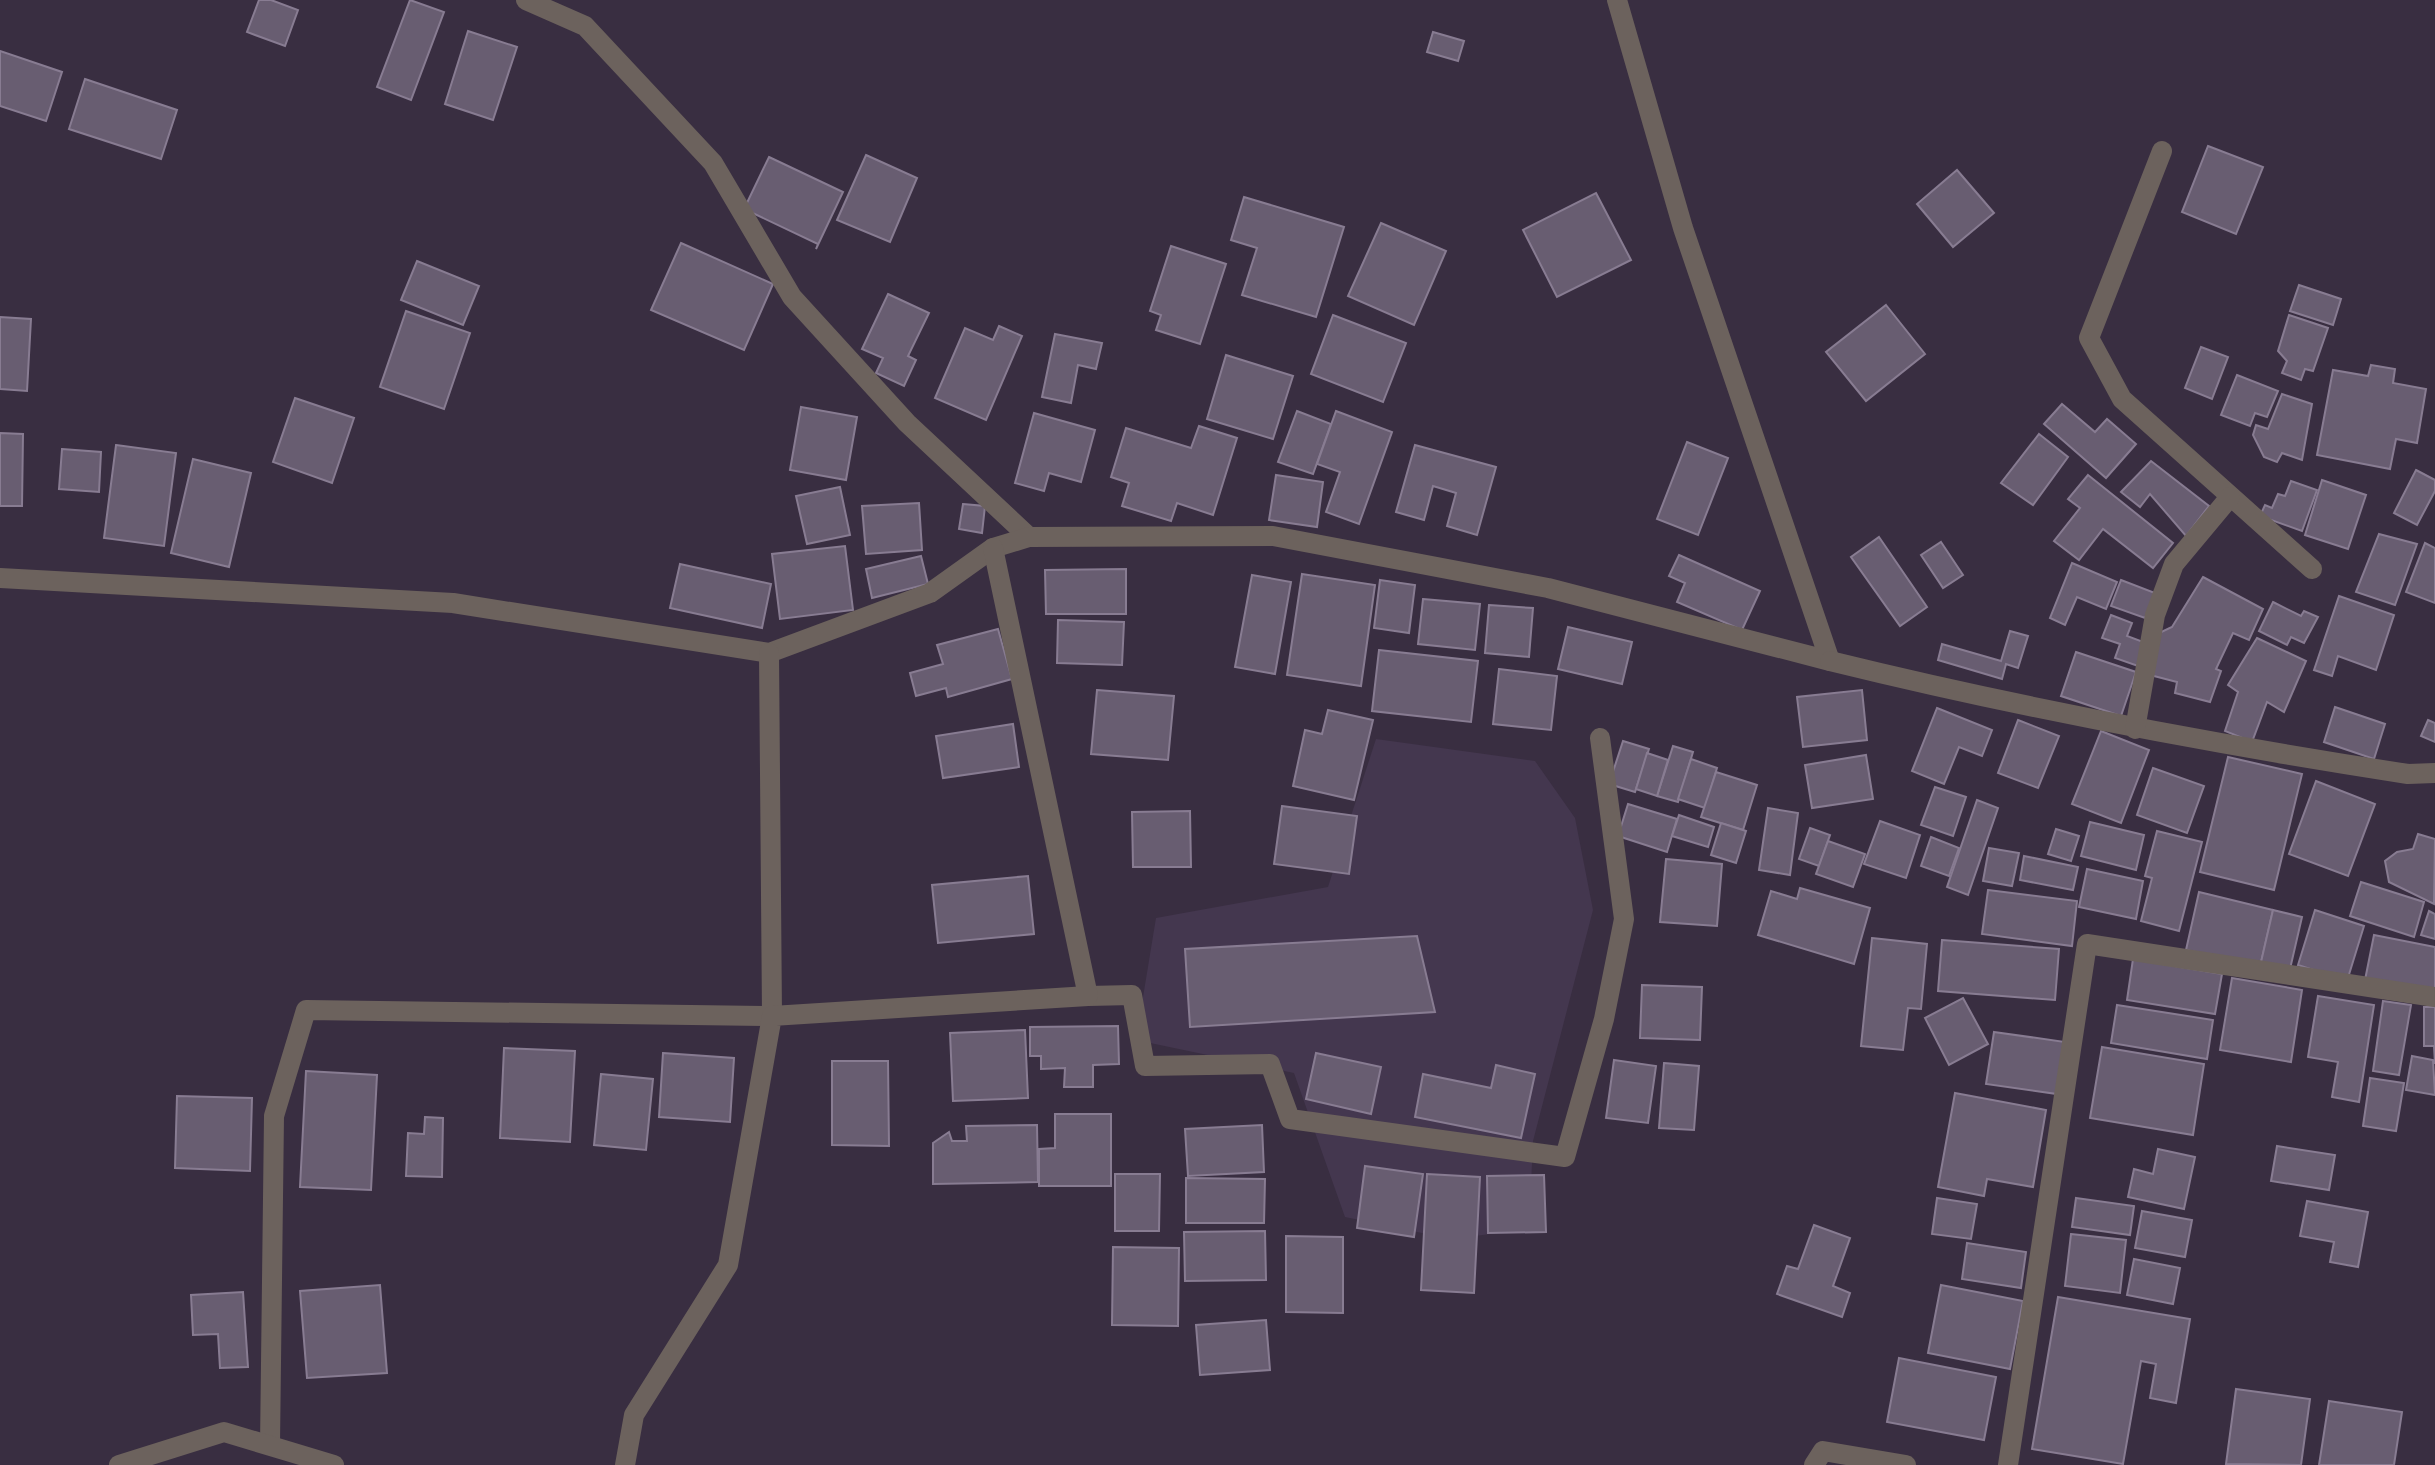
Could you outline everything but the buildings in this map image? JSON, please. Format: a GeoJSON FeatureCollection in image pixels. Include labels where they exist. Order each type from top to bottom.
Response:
{"type":"FeatureCollection","features":[{"type":"Feature","properties":{"kind":"street"},"geometry":{"type":"LineString","coordinates":[[526,0],[585,26],[660,106],[713,163],[792,297],[907,423],[1029,537]]}},
{"type":"Feature","properties":{"kind":"street"},"geometry":{"type":"LineString","coordinates":[[1617,0],[1683,228],[1830,661]]}},
{"type":"Feature","properties":{"kind":"street"},"geometry":{"type":"LineString","coordinates":[[2162,151],[2089,338],[2122,399],[2312,569]]}},
{"type":"Feature","properties":{"kind":"street"},"geometry":{"type":"LineString","coordinates":[[2135,729],[2155,615],[2174,564],[2230,497]]}},
{"type":"Feature","properties":{"kind":"street"},"geometry":{"type":"LineString","coordinates":[[0,578],[453,603],[769,653],[930,593],[993,548],[1029,537],[1273,536],[1548,588],[1999,702],[2135,729],[2392,772],[2435,773]]}},
{"type":"Feature","properties":{"kind":"street"},"geometry":{"type":"LineString","coordinates":[[993,548],[1088,996]]}},
{"type":"Feature","properties":{"kind":"street"},"geometry":{"type":"LineString","coordinates":[[625,1465],[634,1415],[728,1265],[772,1016],[769,653]]}},
{"type":"Feature","properties":{"kind":"street"},"geometry":{"type":"LineString","coordinates":[[270,1445],[274,1116],[306,1010],[772,1016],[1132,995],[1145,1066],[1270,1064],[1290,1119],[1565,1157],[1604,1019],[1624,919],[1600,738]]}},
{"type":"Feature","properties":{"kind":"street"},"geometry":{"type":"LineString","coordinates":[[2008,1465],[2087,944],[2435,997]]}},
{"type":"Feature","properties":{"kind":"street"},"geometry":{"type":"LineString","coordinates":[[119,1465],[224,1432],[334,1465]]}},
{"type":"Feature","properties":{"kind":"street"},"geometry":{"type":"LineString","coordinates":[[1814,1465],[1823,1451],[1906,1465]]}},
{"type":"Feature","properties":{"kind":"shaded area"},"geometry":{"type":"Polygon","coordinates":[[[1376,739],[1535,761],[1575,818],[1593,910],[1533,1141],[1529,1229],[1451,1239],[1345,1217],[1294,1073],[1136,1040],[1156,918],[1328,887],[1376,739]]]}}]}
